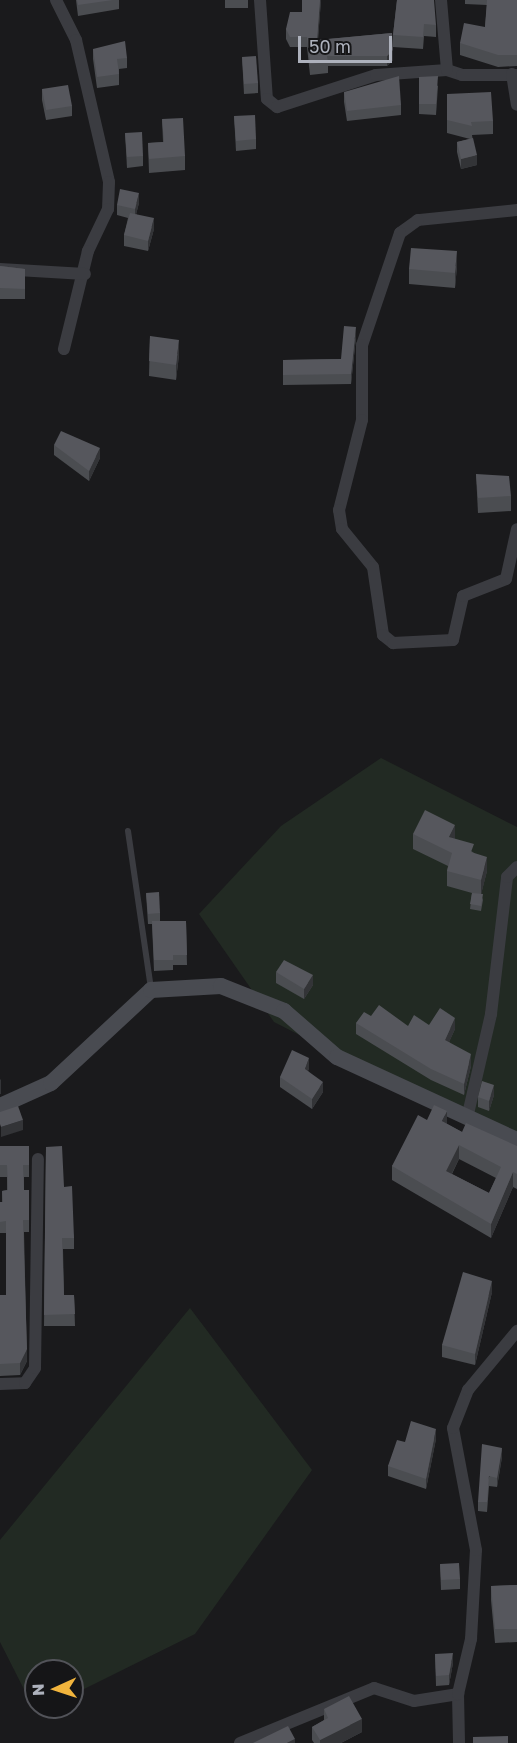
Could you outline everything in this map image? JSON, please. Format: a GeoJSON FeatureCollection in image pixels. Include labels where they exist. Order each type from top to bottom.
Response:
{"type":"FeatureCollection","features":[{"type":"Feature","properties":{"kind":"main road"},"geometry":{"type":"LineString","coordinates":[[0,1106],[51,1083],[151,990],[221,986],[263,999],[338,1057],[468,1114],[517,1140]]}},
{"type":"Feature","properties":{"kind":"street"},"geometry":{"type":"LineString","coordinates":[[56,0],[76,40],[110,182],[108,208],[88,251],[85,274],[64,349]]}},
{"type":"Feature","properties":{"kind":"street"},"geometry":{"type":"LineString","coordinates":[[260,0],[267,99],[277,107],[376,75],[447,70],[462,75],[514,74],[517,105]]}},
{"type":"Feature","properties":{"kind":"street"},"geometry":{"type":"LineString","coordinates":[[441,0],[447,70]]}},
{"type":"Feature","properties":{"kind":"street"},"geometry":{"type":"LineString","coordinates":[[517,210],[418,220],[400,232],[362,345],[362,420],[339,516],[342,529],[373,567],[383,634],[393,643],[453,640],[463,596],[506,579],[517,529]]}},
{"type":"Feature","properties":{"kind":"street"},"geometry":{"type":"LineString","coordinates":[[0,269],[85,274]]}},
{"type":"Feature","properties":{"kind":"street"},"geometry":{"type":"LineString","coordinates":[[468,1114],[491,1014],[507,877],[517,867]]}},
{"type":"Feature","properties":{"kind":"street"},"geometry":{"type":"LineString","coordinates":[[0,1384],[25,1383],[35,1368],[38,1159]]}},
{"type":"Feature","properties":{"kind":"street"},"geometry":{"type":"LineString","coordinates":[[459,1743],[458,1694],[471,1639],[476,1550],[453,1428],[468,1390],[517,1331]]}},
{"type":"Feature","properties":{"kind":"street"},"geometry":{"type":"LineString","coordinates":[[240,1743],[374,1688],[414,1701],[458,1694]]}},
{"type":"Feature","properties":{"kind":"lane"},"geometry":{"type":"LineString","coordinates":[[128,831],[151,990]]}},
{"type":"Feature","properties":{"kind":"shaded area"},"geometry":{"type":"Polygon","coordinates":[[[381,758],[517,827],[517,1146],[274,1022],[199,914],[281,826],[381,758]]]}},
{"type":"Feature","properties":{"kind":"shaded area"},"geometry":{"type":"Polygon","coordinates":[[[190,1308],[312,1470],[195,1634],[84,1689],[84,1659],[24,1659],[24,1689],[0,1642],[0,1540],[190,1308]]]}},
{"type":"Feature","properties":{"kind":"building"},"geometry":{"type":"Polygon","coordinates":[[[77,0],[113,0],[78,5],[77,0]]]}},
{"type":"Feature","properties":{"kind":"building"},"geometry":{"type":"Polygon","coordinates":[[[302,0],[320,0],[317,40],[392,33],[393,50],[387,56],[327,56],[328,62],[310,64],[307,37],[290,37],[286,29],[290,12],[302,12],[302,0]]]}},
{"type":"Feature","properties":{"kind":"building"},"geometry":{"type":"Polygon","coordinates":[[[397,0],[434,0],[436,25],[424,24],[423,37],[393,35],[397,0]]]}},
{"type":"Feature","properties":{"kind":"building"},"geometry":{"type":"Polygon","coordinates":[[[487,0],[517,0],[517,55],[498,55],[460,43],[464,23],[485,27],[487,0]]]}},
{"type":"Feature","properties":{"kind":"building"},"geometry":{"type":"Polygon","coordinates":[[[125,41],[127,58],[117,59],[119,74],[97,77],[93,49],[125,41]]]}},
{"type":"Feature","properties":{"kind":"building"},"geometry":{"type":"Polygon","coordinates":[[[256,56],[258,83],[244,84],[242,57],[256,56]]]}},
{"type":"Feature","properties":{"kind":"building"},"geometry":{"type":"Polygon","coordinates":[[[399,76],[401,105],[347,111],[344,92],[399,76]]]}},
{"type":"Feature","properties":{"kind":"building"},"geometry":{"type":"Polygon","coordinates":[[[438,76],[436,104],[419,104],[419,77],[438,76]]]}},
{"type":"Feature","properties":{"kind":"building"},"geometry":{"type":"Polygon","coordinates":[[[68,85],[72,106],[46,110],[42,89],[68,85]]]}},
{"type":"Feature","properties":{"kind":"building"},"geometry":{"type":"Polygon","coordinates":[[[491,92],[493,121],[471,122],[472,126],[447,120],[447,94],[491,92]]]}},
{"type":"Feature","properties":{"kind":"building"},"geometry":{"type":"Polygon","coordinates":[[[255,115],[256,139],[236,141],[234,116],[255,115]]]}},
{"type":"Feature","properties":{"kind":"building"},"geometry":{"type":"Polygon","coordinates":[[[183,118],[185,156],[149,159],[148,143],[164,142],[162,119],[183,118]]]}},
{"type":"Feature","properties":{"kind":"building"},"geometry":{"type":"Polygon","coordinates":[[[142,132],[143,156],[127,157],[125,133],[142,132]]]}},
{"type":"Feature","properties":{"kind":"building"},"geometry":{"type":"Polygon","coordinates":[[[473,138],[477,155],[461,159],[457,142],[473,138]]]}},
{"type":"Feature","properties":{"kind":"building"},"geometry":{"type":"Polygon","coordinates":[[[120,189],[139,193],[135,209],[117,205],[120,189]]]}},
{"type":"Feature","properties":{"kind":"building"},"geometry":{"type":"Polygon","coordinates":[[[130,213],[154,218],[148,241],[124,235],[130,213]]]}},
{"type":"Feature","properties":{"kind":"building"},"geometry":{"type":"Polygon","coordinates":[[[411,248],[457,251],[455,273],[409,269],[411,248]]]}},
{"type":"Feature","properties":{"kind":"building"},"geometry":{"type":"Polygon","coordinates":[[[0,266],[25,269],[25,289],[0,288],[0,266]]]}},
{"type":"Feature","properties":{"kind":"building"},"geometry":{"type":"Polygon","coordinates":[[[344,326],[356,327],[351,374],[283,375],[283,360],[341,359],[344,326]]]}},
{"type":"Feature","properties":{"kind":"building"},"geometry":{"type":"Polygon","coordinates":[[[150,336],[179,340],[176,365],[149,361],[150,336]]]}},
{"type":"Feature","properties":{"kind":"building"},"geometry":{"type":"Polygon","coordinates":[[[61,431],[100,448],[89,471],[54,445],[61,431]]]}},
{"type":"Feature","properties":{"kind":"building"},"geometry":{"type":"Polygon","coordinates":[[[476,474],[509,476],[511,496],[478,498],[476,474]]]}},
{"type":"Feature","properties":{"kind":"building"},"geometry":{"type":"Polygon","coordinates":[[[425,810],[455,825],[449,837],[474,844],[471,852],[487,857],[481,880],[447,871],[452,853],[413,834],[425,810]]]}},
{"type":"Feature","properties":{"kind":"building"},"geometry":{"type":"Polygon","coordinates":[[[159,892],[160,913],[148,914],[146,893],[159,892]]]}},
{"type":"Feature","properties":{"kind":"building"},"geometry":{"type":"Polygon","coordinates":[[[472,893],[483,894],[481,906],[470,904],[472,893]]]}},
{"type":"Feature","properties":{"kind":"building"},"geometry":{"type":"Polygon","coordinates":[[[152,921],[186,921],[187,955],[173,955],[173,960],[154,960],[152,921]]]}},
{"type":"Feature","properties":{"kind":"building"},"geometry":{"type":"Polygon","coordinates":[[[284,960],[313,975],[304,989],[276,972],[284,960]]]}},
{"type":"Feature","properties":{"kind":"building"},"geometry":{"type":"Polygon","coordinates":[[[379,1005],[408,1026],[414,1015],[429,1025],[440,1008],[455,1018],[445,1040],[471,1054],[464,1084],[431,1069],[356,1023],[364,1012],[371,1016],[379,1005]]]}},
{"type":"Feature","properties":{"kind":"building"},"geometry":{"type":"Polygon","coordinates":[[[292,1050],[309,1058],[305,1069],[323,1082],[312,1099],[280,1077],[292,1050]]]}},
{"type":"Feature","properties":{"kind":"building"},"geometry":{"type":"Polygon","coordinates":[[[482,1081],[494,1085],[489,1101],[478,1097],[482,1081]]]}},
{"type":"Feature","properties":{"kind":"building"},"geometry":{"type":"Polygon","coordinates":[[[434,1105],[447,1111],[442,1121],[462,1132],[466,1123],[517,1146],[517,1174],[513,1172],[491,1224],[392,1166],[418,1115],[427,1120],[434,1105]],[[459,1145],[446,1171],[489,1193],[501,1167],[459,1145]]]}},
{"type":"Feature","properties":{"kind":"building"},"geometry":{"type":"Polygon","coordinates":[[[18,1106],[23,1120],[1,1127],[0,1112],[18,1106]]]}},
{"type":"Feature","properties":{"kind":"building"},"geometry":{"type":"Polygon","coordinates":[[[0,1146],[29,1146],[29,1165],[23,1165],[24,1190],[29,1190],[29,1220],[23,1220],[27,1349],[20,1363],[0,1364],[0,1295],[6,1295],[6,1221],[0,1222],[0,1202],[3,1202],[2,1191],[8,1190],[7,1165],[0,1165],[0,1146]]]}},
{"type":"Feature","properties":{"kind":"building"},"geometry":{"type":"Polygon","coordinates":[[[62,1146],[64,1187],[72,1186],[74,1238],[62,1238],[64,1295],[74,1295],[75,1314],[44,1315],[46,1147],[62,1146]]]}},
{"type":"Feature","properties":{"kind":"building"},"geometry":{"type":"Polygon","coordinates":[[[463,1272],[492,1281],[475,1354],[442,1345],[463,1272]]]}},
{"type":"Feature","properties":{"kind":"building"},"geometry":{"type":"Polygon","coordinates":[[[411,1421],[436,1429],[426,1479],[388,1466],[397,1440],[405,1442],[411,1421]]]}},
{"type":"Feature","properties":{"kind":"building"},"geometry":{"type":"Polygon","coordinates":[[[482,1444],[502,1448],[497,1478],[489,1476],[487,1502],[478,1502],[482,1444]]]}},
{"type":"Feature","properties":{"kind":"building"},"geometry":{"type":"Polygon","coordinates":[[[459,1563],[460,1579],[441,1580],[440,1564],[459,1563]]]}},
{"type":"Feature","properties":{"kind":"building"},"geometry":{"type":"Polygon","coordinates":[[[517,1585],[517,1629],[495,1629],[491,1586],[517,1585]]]}},
{"type":"Feature","properties":{"kind":"building"},"geometry":{"type":"Polygon","coordinates":[[[453,1653],[449,1675],[436,1676],[435,1654],[453,1653]]]}},
{"type":"Feature","properties":{"kind":"building"},"geometry":{"type":"Polygon","coordinates":[[[349,1696],[362,1719],[320,1740],[312,1727],[328,1718],[324,1709],[349,1696]]]}},
{"type":"Feature","properties":{"kind":"building"},"geometry":{"type":"Polygon","coordinates":[[[288,1726],[295,1739],[287,1743],[253,1743],[288,1726]]]}},
{"type":"Feature","properties":{"kind":"building"},"geometry":{"type":"Polygon","coordinates":[[[508,1736],[508,1743],[473,1743],[473,1737],[508,1736]]]}}]}
